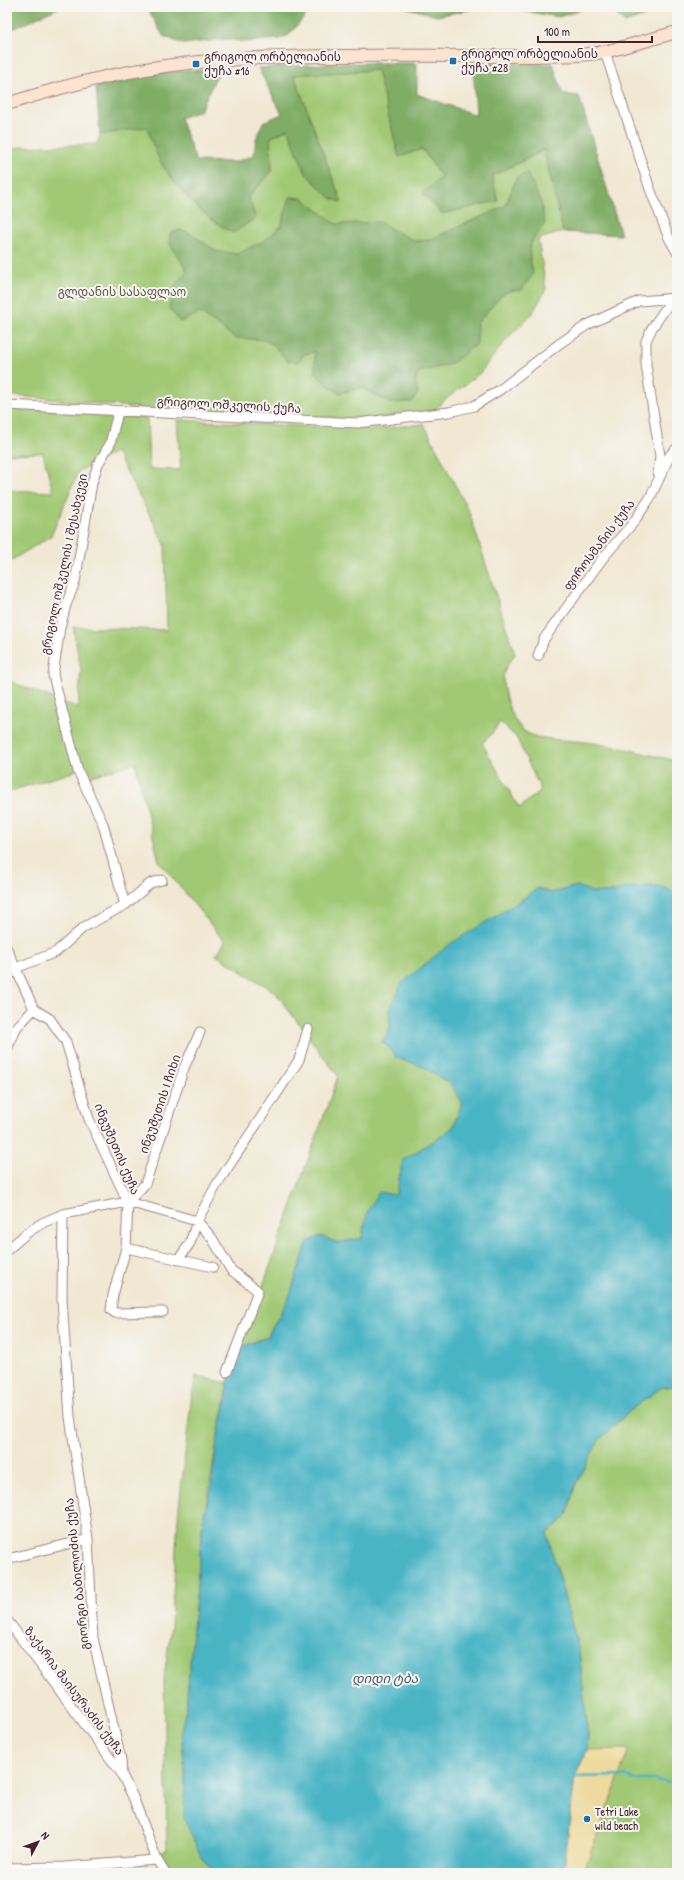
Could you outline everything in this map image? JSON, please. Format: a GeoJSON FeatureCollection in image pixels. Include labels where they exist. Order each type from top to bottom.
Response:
{"type":"FeatureCollection","features":[{"type":"Feature","properties":{"kind":"main road"},"geometry":{"type":"LineString","coordinates":[[7,104],[91,80],[188,63],[261,57],[542,56],[605,52],[677,32]]}},
{"type":"Feature","properties":{"kind":"street"},"geometry":{"type":"LineString","coordinates":[[605,52],[650,190],[669,238],[677,252]]}},
{"type":"Feature","properties":{"kind":"street"},"geometry":{"type":"LineString","coordinates":[[657,481],[660,456],[646,365],[646,340],[652,328],[674,298]]}},
{"type":"Feature","properties":{"kind":"street","name":"გრიგოლ ოშკელის ქუჩა"},"geometry":{"type":"LineString","coordinates":[[7,405],[97,409],[118,412],[358,423],[449,412],[474,406],[501,389],[558,344],[587,326],[639,301],[674,298]]}},
{"type":"Feature","properties":{"kind":"street","name":"გრიგოლ ოშკელის I შესახვევი"},"geometry":{"type":"LineString","coordinates":[[118,412],[110,444],[98,464],[92,483],[75,582],[66,605],[60,627],[53,675],[78,771],[103,824],[125,906]]}},
{"type":"Feature","properties":{"kind":"street","name":"ფიროსმანის ქუჩა"},"geometry":{"type":"LineString","coordinates":[[538,656],[544,639],[602,559],[633,523],[650,498],[670,455],[677,448]]}},
{"type":"Feature","properties":{"kind":"street"},"geometry":{"type":"LineString","coordinates":[[16,968],[56,952],[84,927],[125,906],[151,883],[162,880]]}},
{"type":"Feature","properties":{"kind":"street"},"geometry":{"type":"LineString","coordinates":[[7,949],[34,1009],[17,1027],[7,1049]]}},
{"type":"Feature","properties":{"kind":"street","name":"ინგუშეთის ქუჩა"},"geometry":{"type":"LineString","coordinates":[[7,1250],[27,1233],[42,1223],[63,1214],[128,1202],[89,1119],[66,1042],[50,1019],[34,1009]]}},
{"type":"Feature","properties":{"kind":"street"},"geometry":{"type":"LineString","coordinates":[[178,1260],[190,1243],[197,1221],[217,1184],[299,1060],[308,1029]]}},
{"type":"Feature","properties":{"kind":"street","name":"ინგუშეთის I ჩიხი"},"geometry":{"type":"LineString","coordinates":[[128,1202],[145,1184],[184,1068],[200,1032]]}},
{"type":"Feature","properties":{"kind":"street"},"geometry":{"type":"LineString","coordinates":[[163,1312],[116,1313],[111,1310],[113,1295],[126,1248],[128,1202],[197,1221],[212,1238],[231,1270],[258,1291],[227,1372]]}},
{"type":"Feature","properties":{"kind":"street","name":"გიორგი ბაბილოძის ქუჩა"},"geometry":{"type":"LineString","coordinates":[[63,1214],[62,1299],[70,1417],[88,1539],[93,1638],[121,1760],[122,1775],[133,1797],[157,1860],[165,1873]]}},
{"type":"Feature","properties":{"kind":"street"},"geometry":{"type":"LineString","coordinates":[[126,1248],[213,1267]]}},
{"type":"Feature","properties":{"kind":"street"},"geometry":{"type":"LineString","coordinates":[[7,1559],[88,1539]]}},
{"type":"Feature","properties":{"kind":"street","name":"ზაქარია მაისურაძის ქუჩა"},"geometry":{"type":"LineString","coordinates":[[7,1620],[122,1775]]}},
{"type":"Feature","properties":{"kind":"street"},"geometry":{"type":"LineString","coordinates":[[7,1868],[65,1870],[157,1860]]}},
{"type":"Feature","properties":{"kind":"green space"},"geometry":{"type":"Polygon","coordinates":[[[7,7],[60,7],[11,30],[7,21],[7,7]]]}},
{"type":"Feature","properties":{"kind":"green space"},"geometry":{"type":"Polygon","coordinates":[[[147,7],[313,7],[289,35],[279,39],[246,42],[226,39],[183,44],[163,36],[147,7]]]}},
{"type":"Feature","properties":{"kind":"green space"},"geometry":{"type":"Polygon","coordinates":[[[405,7],[484,7],[437,16],[405,7]]]}},
{"type":"Feature","properties":{"kind":"green space"},"geometry":{"type":"Polygon","coordinates":[[[498,7],[589,7],[559,17],[498,7]]]}},
{"type":"Feature","properties":{"kind":"green space"},"geometry":{"type":"Polygon","coordinates":[[[609,7],[670,7],[625,23],[609,7]]]}},
{"type":"Feature","properties":{"kind":"green space"},"geometry":{"type":"Polygon","coordinates":[[[342,63],[417,63],[417,94],[476,115],[473,63],[553,64],[563,94],[579,96],[621,235],[563,232],[544,150],[492,176],[498,201],[442,214],[423,194],[441,176],[422,149],[399,157],[377,70],[294,75],[342,203],[331,198],[306,174],[288,129],[270,138],[272,171],[248,197],[256,218],[233,233],[204,213],[186,196],[164,167],[154,148],[147,127],[100,135],[96,87],[124,77],[188,70],[219,71],[200,111],[180,118],[196,161],[236,162],[254,155],[256,139],[263,122],[282,114],[258,68],[342,63]]]}},
{"type":"Feature","properties":{"kind":"green space","name":"გლდანის სასაფლაო"},"geometry":{"type":"Polygon","coordinates":[[[377,70],[399,157],[422,149],[441,176],[498,201],[492,176],[544,150],[563,232],[538,239],[546,289],[532,314],[506,340],[480,373],[445,400],[433,412],[366,419],[142,408],[7,395],[7,150],[21,147],[97,144],[100,135],[146,124],[154,146],[170,177],[186,196],[204,213],[233,233],[248,197],[272,171],[270,138],[288,129],[306,174],[331,198],[341,202],[294,75],[377,70]]]}},
{"type":"Feature","properties":{"kind":"green space"},"geometry":{"type":"Polygon","coordinates":[[[527,173],[541,202],[545,224],[535,237],[530,247],[530,258],[533,274],[521,291],[511,290],[502,295],[477,323],[477,344],[451,364],[419,372],[415,382],[418,393],[412,402],[390,403],[362,388],[341,393],[331,388],[315,373],[315,352],[305,354],[298,362],[287,361],[274,345],[265,340],[235,338],[200,313],[180,322],[169,308],[174,287],[187,270],[170,244],[170,233],[180,230],[190,233],[216,251],[237,254],[265,240],[281,226],[290,197],[302,198],[336,224],[379,222],[415,241],[429,240],[505,206],[517,177],[527,173]]]}},
{"type":"Feature","properties":{"kind":"green space"},"geometry":{"type":"Polygon","coordinates":[[[7,407],[147,418],[149,469],[181,470],[177,420],[374,429],[424,424],[469,512],[515,654],[504,672],[503,679],[508,706],[517,722],[527,733],[541,738],[604,745],[677,761],[677,892],[659,886],[630,887],[607,893],[592,892],[577,886],[550,893],[538,888],[402,984],[390,1009],[390,1030],[382,1042],[390,1048],[397,1058],[424,1067],[450,1084],[462,1101],[454,1126],[443,1135],[403,1160],[396,1195],[364,1225],[362,1238],[338,1243],[320,1236],[308,1242],[288,1300],[267,1337],[241,1347],[338,1076],[275,992],[216,955],[225,942],[159,861],[135,763],[85,778],[81,766],[73,772],[7,792],[7,677],[14,683],[78,708],[81,670],[73,627],[167,630],[165,544],[116,452],[79,471],[51,536],[7,563],[7,490],[53,492],[43,453],[7,454],[7,407]],[[500,722],[490,736],[482,743],[519,808],[541,790],[516,737],[500,722]]]}},
{"type":"Feature","properties":{"kind":"green space"},"geometry":{"type":"Polygon","coordinates":[[[196,1376],[227,1383],[225,1403],[203,1519],[186,1708],[181,1732],[185,1770],[202,1859],[217,1873],[168,1873],[158,1853],[167,1850],[164,1678],[171,1626],[178,1517],[191,1400],[196,1376]]]}},
{"type":"Feature","properties":{"kind":"green space"},"geometry":{"type":"Polygon","coordinates":[[[677,1386],[677,1873],[583,1873],[629,1749],[587,1750],[588,1736],[579,1651],[547,1533],[566,1517],[575,1486],[599,1440],[632,1409],[662,1387],[677,1386]]]}},
{"type":"Feature","properties":{"kind":"sand","name":"Tetri Lake wild beach"},"geometry":{"type":"Polygon","coordinates":[[[629,1749],[583,1873],[575,1873],[565,1861],[575,1777],[587,1750],[629,1749]]]}},
{"type":"Feature","properties":{"kind":"water","name":"დიდი ტბა"},"geometry":{"type":"Polygon","coordinates":[[[577,886],[592,892],[607,893],[630,887],[659,886],[677,892],[677,1386],[662,1387],[632,1409],[599,1440],[575,1486],[566,1517],[547,1533],[579,1651],[588,1736],[587,1750],[575,1777],[563,1873],[217,1873],[202,1859],[184,1818],[185,1770],[181,1732],[186,1708],[203,1519],[211,1488],[218,1435],[227,1399],[227,1383],[241,1347],[267,1337],[288,1300],[308,1242],[320,1236],[338,1243],[362,1238],[368,1210],[379,1192],[396,1195],[403,1160],[443,1135],[454,1126],[462,1102],[450,1084],[424,1067],[397,1058],[390,1048],[382,1042],[390,1030],[390,1009],[402,983],[450,944],[522,900],[538,888],[550,893],[577,886]]]}},
{"type":"Feature","properties":{"kind":"waterway"},"geometry":{"type":"LineString","coordinates":[[575,1777],[624,1776],[636,1780],[655,1780],[677,1784]]}},
{"type":"Feature","properties":{"kind":"place","name":"გრიგოლ ორბელიანის ქუჩა #28"},"geometry":{"type":"Point","coordinates":[453,61]}},
{"type":"Feature","properties":{"kind":"place","name":"გრიგოლ ორბელიანის ქუჩა #16"},"geometry":{"type":"Point","coordinates":[196,64]}},
{"type":"Feature","properties":{"kind":"place","name":"Tetri Lake wild beach"},"geometry":{"type":"Point","coordinates":[587,1819]}}]}
